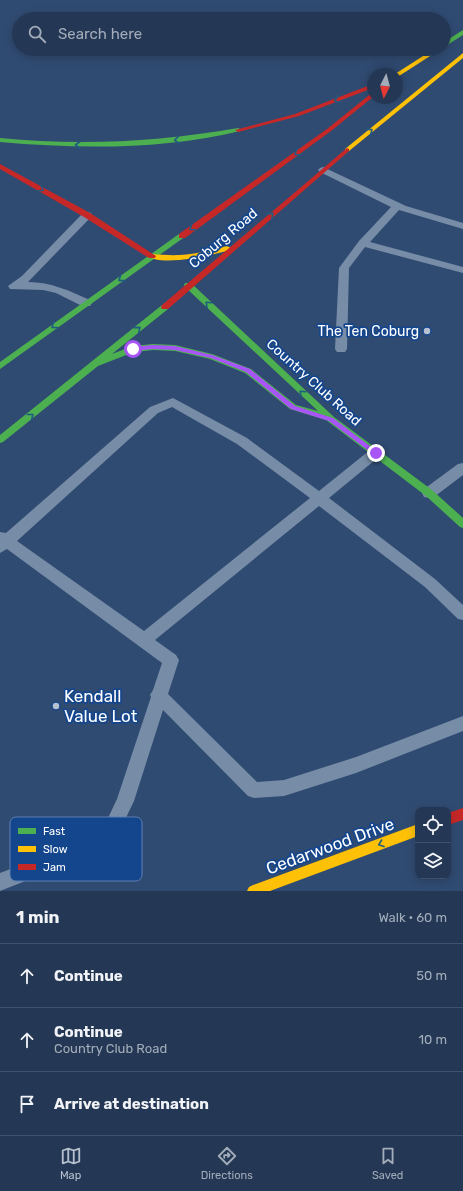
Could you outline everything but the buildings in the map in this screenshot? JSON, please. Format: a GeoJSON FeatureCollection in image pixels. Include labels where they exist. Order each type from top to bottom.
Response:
{"type":"FeatureCollection","features":[{"type":"Feature","properties":{"kind":"main road"},"geometry":{"type":"LineString","coordinates":[[451,40],[463,32]]}},
{"type":"Feature","properties":{"kind":"main road","name":"Coburg Road"},"geometry":{"type":"LineString","coordinates":[[0,440],[97,363],[242,241],[322,170],[463,55]]}},
{"type":"Feature","properties":{"kind":"main road"},"geometry":{"type":"LineString","coordinates":[[403,71],[428,56]]}},
{"type":"Feature","properties":{"kind":"main road"},"geometry":{"type":"LineString","coordinates":[[0,140],[54,145],[117,145],[175,141],[250,128],[303,113],[367,88]]}},
{"type":"Feature","properties":{"kind":"main road","name":"Coburg Road"},"geometry":{"type":"LineString","coordinates":[[0,366],[329,130],[367,99]]}},
{"type":"Feature","properties":{"kind":"main road"},"geometry":{"type":"LineString","coordinates":[[0,166],[87,215],[152,256],[181,258],[204,256],[218,252],[242,241]]}},
{"type":"Feature","properties":{"kind":"main road","name":"Country Club Road"},"geometry":{"type":"LineString","coordinates":[[188,285],[331,419],[429,493],[463,524]]}},
{"type":"Feature","properties":{"kind":"main road"},"geometry":{"type":"LineString","coordinates":[[97,363],[133,349],[153,347],[175,348],[212,357],[248,371],[293,407],[331,419]]}},
{"type":"Feature","properties":{"kind":"main road"},"geometry":{"type":"LineString","coordinates":[[429,493],[463,513]]}},
{"type":"Feature","properties":{"kind":"main road"},"geometry":{"type":"LineString","coordinates":[[451,818],[463,814]]}},
{"type":"Feature","properties":{"kind":"main road","name":"Cedarwood Drive"},"geometry":{"type":"LineString","coordinates":[[252,891],[415,831]]}},
{"type":"Feature","properties":{"kind":"lane"},"geometry":{"type":"LineString","coordinates":[[322,170],[398,206],[463,226]]}},
{"type":"Feature","properties":{"kind":"lane"},"geometry":{"type":"LineString","coordinates":[[342,349],[344,268],[363,243],[398,206]]}},
{"type":"Feature","properties":{"kind":"lane"},"geometry":{"type":"LineString","coordinates":[[86,304],[51,287],[29,284],[14,286],[26,278],[87,215]]}},
{"type":"Feature","properties":{"kind":"lane"},"geometry":{"type":"LineString","coordinates":[[363,243],[463,270]]}},
{"type":"Feature","properties":{"kind":"lane"},"geometry":{"type":"LineString","coordinates":[[117,817],[125,801],[170,660],[144,640],[2,542],[154,410],[173,402],[242,441],[430,583],[463,614]]}},
{"type":"Feature","properties":{"kind":"lane"},"geometry":{"type":"LineString","coordinates":[[144,640],[376,453]]}},
{"type":"Feature","properties":{"kind":"lane"},"geometry":{"type":"LineString","coordinates":[[429,493],[463,468]]}},
{"type":"Feature","properties":{"kind":"lane"},"geometry":{"type":"LineString","coordinates":[[158,695],[254,790],[284,788],[356,765],[463,723]]}},
{"type":"Feature","properties":{"kind":"lane"},"geometry":{"type":"LineString","coordinates":[[0,882],[10,878]]}},
{"type":"Feature","properties":{"kind":"traffic: fast"},"geometry":{"type":"LineString","coordinates":[[451,40],[463,32]]}},
{"type":"Feature","properties":{"kind":"traffic: fast"},"geometry":{"type":"LineString","coordinates":[[0,140],[30,143],[90,145],[149,143],[179,140],[238,130]]}},
{"type":"Feature","properties":{"kind":"traffic: fast"},"geometry":{"type":"LineString","coordinates":[[0,366],[182,236]]}},
{"type":"Feature","properties":{"kind":"traffic: fast"},"geometry":{"type":"LineString","coordinates":[[188,285],[331,419],[429,493],[463,524]]}},
{"type":"Feature","properties":{"kind":"traffic: fast"},"geometry":{"type":"LineString","coordinates":[[0,440],[165,307]]}},
{"type":"Feature","properties":{"kind":"traffic: fast"},"geometry":{"type":"LineString","coordinates":[[97,363],[133,349],[153,347],[175,348],[212,357],[248,371],[293,407],[325,417]]}},
{"type":"Feature","properties":{"kind":"traffic: slow"},"geometry":{"type":"LineString","coordinates":[[347,150],[463,55]]}},
{"type":"Feature","properties":{"kind":"traffic: slow"},"geometry":{"type":"LineString","coordinates":[[403,71],[427,56]]}},
{"type":"Feature","properties":{"kind":"traffic: slow"},"geometry":{"type":"LineString","coordinates":[[152,256],[190,257],[208,254],[227,248]]}},
{"type":"Feature","properties":{"kind":"traffic: slow"},"geometry":{"type":"LineString","coordinates":[[253,891],[415,831]]}},
{"type":"Feature","properties":{"kind":"traffic: jam"},"geometry":{"type":"LineString","coordinates":[[238,130],[297,115],[367,88]]}},
{"type":"Feature","properties":{"kind":"traffic: jam"},"geometry":{"type":"LineString","coordinates":[[182,236],[329,130],[367,99]]}},
{"type":"Feature","properties":{"kind":"traffic: jam"},"geometry":{"type":"LineString","coordinates":[[165,307],[347,150]]}},
{"type":"Feature","properties":{"kind":"traffic: jam"},"geometry":{"type":"LineString","coordinates":[[0,166],[87,215],[152,256]]}},
{"type":"Feature","properties":{"kind":"traffic: jam"},"geometry":{"type":"LineString","coordinates":[[451,818],[463,814]]}},
{"type":"Feature","properties":{"kind":"place","name":"The Ten Coburg"},"geometry":{"type":"Point","coordinates":[427,331]}},
{"type":"Feature","properties":{"kind":"place","name":"Kendall Value Lot"},"geometry":{"type":"Point","coordinates":[56,706]}},
{"type":"Feature","properties":{"kind":"route"},"geometry":{"type":"LineString","coordinates":[[133,349],[153,347],[175,348],[212,357],[248,371],[293,407],[331,419],[376,453]]}}]}
